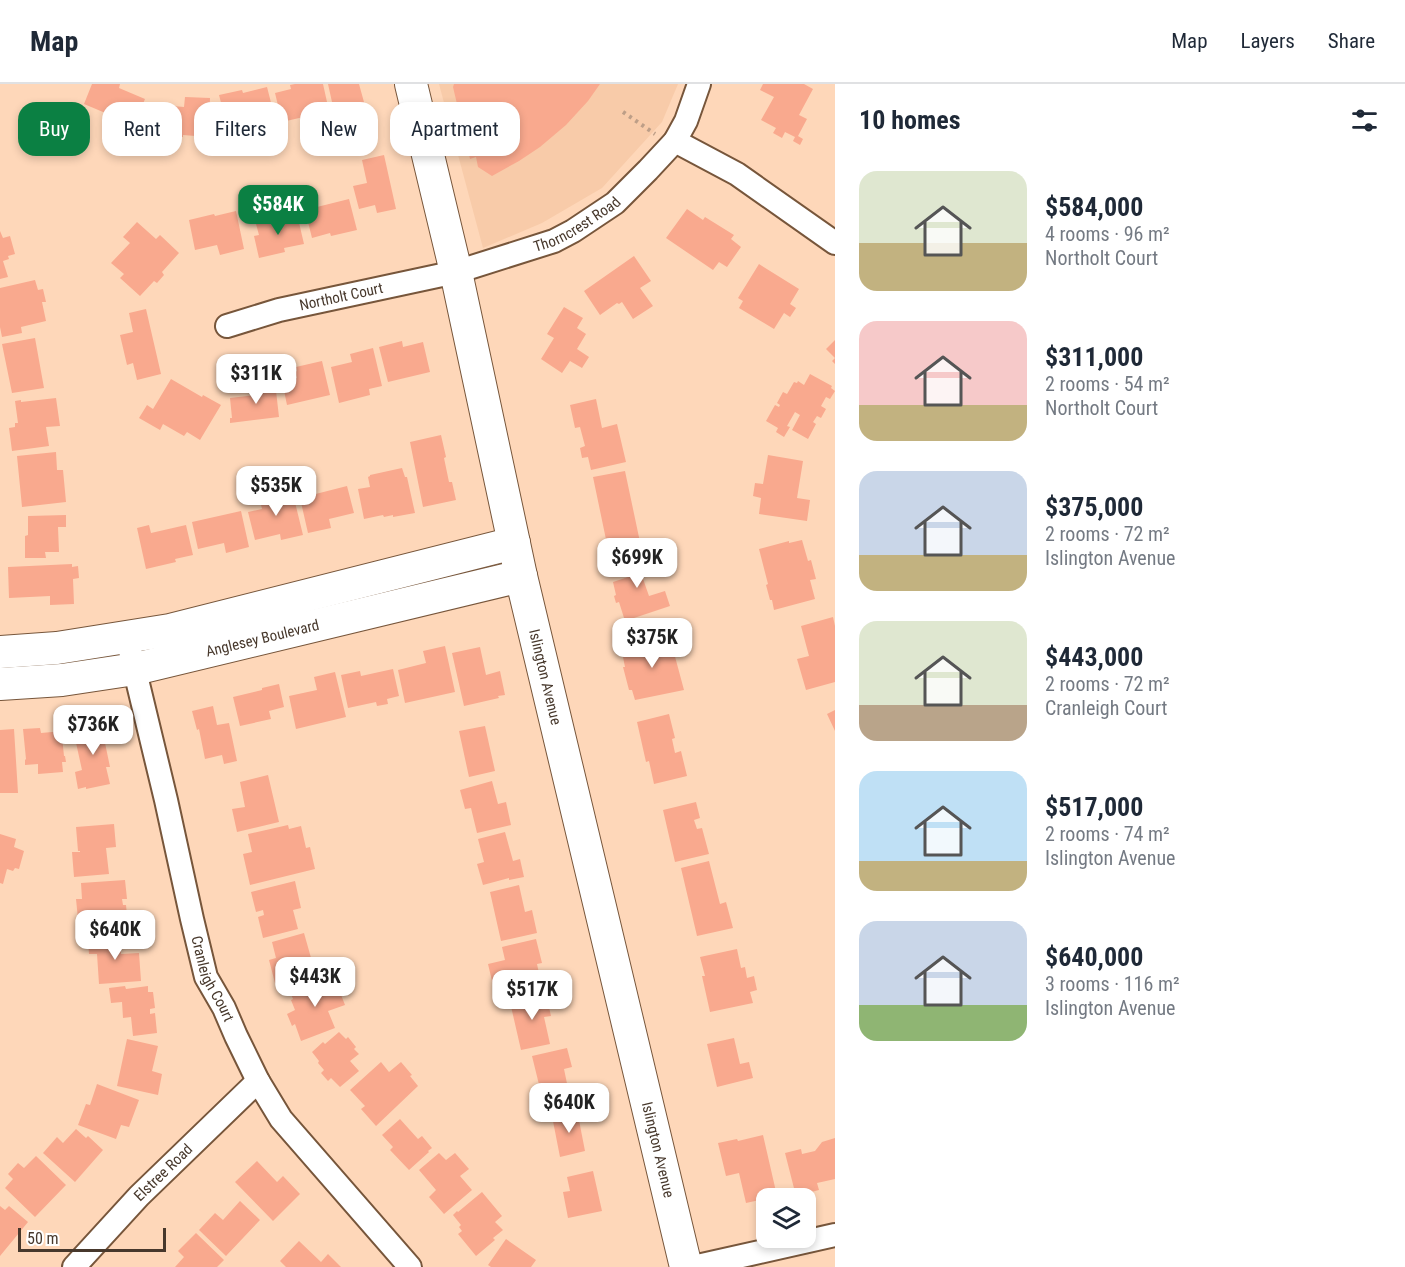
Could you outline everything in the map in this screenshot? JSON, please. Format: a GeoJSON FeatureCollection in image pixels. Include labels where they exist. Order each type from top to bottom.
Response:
{"type":"FeatureCollection","features":[{"type":"Feature","properties":{"kind":"main road","name":"Islington Avenue"},"geometry":{"type":"LineString","coordinates":[[411,84],[456,272],[521,576],[686,1267]]}},
{"type":"Feature","properties":{"kind":"main road","name":"Anglesey Boulevard"},"geometry":{"type":"LineString","coordinates":[[0,652],[57,648],[170,630],[514,543]]}},
{"type":"Feature","properties":{"kind":"main road","name":"Anglesey Boulevard"},"geometry":{"type":"LineString","coordinates":[[0,684],[62,680],[135,669],[521,576]]}},
{"type":"Feature","properties":{"kind":"street","name":"Thorncrest Road"},"geometry":{"type":"LineString","coordinates":[[456,272],[554,241],[615,203],[673,143],[686,121],[699,84]]}},
{"type":"Feature","properties":{"kind":"street"},"geometry":{"type":"LineString","coordinates":[[673,143],[737,174],[835,243]]}},
{"type":"Feature","properties":{"kind":"street","name":"Northolt Court"},"geometry":{"type":"LineString","coordinates":[[227,326],[279,310],[456,272]]}},
{"type":"Feature","properties":{"kind":"street","name":"Cranleigh Court"},"geometry":{"type":"LineString","coordinates":[[127,638],[206,977],[224,1008],[258,1081],[280,1119],[410,1267]]}},
{"type":"Feature","properties":{"kind":"street","name":"Elstree Road"},"geometry":{"type":"LineString","coordinates":[[74,1267],[139,1196],[258,1081]]}},
{"type":"Feature","properties":{"kind":"street"},"geometry":{"type":"LineString","coordinates":[[693,1267],[835,1235]]}},
{"type":"Feature","properties":{"kind":"path"},"geometry":{"type":"LineString","coordinates":[[623,112],[673,143]]}},
{"type":"Feature","properties":{"kind":"shaded area"},"geometry":{"type":"Polygon","coordinates":[[[439,84],[678,84],[662,122],[602,188],[542,223],[483,248],[458,156],[520,156],[520,102],[444,102],[439,84]]]}},
{"type":"Feature","properties":{"kind":"building"},"geometry":{"type":"Polygon","coordinates":[[[92,84],[120,84],[119,88],[145,99],[144,102],[102,102],[102,112],[90,107],[90,102],[85,102],[92,84]]]}},
{"type":"Feature","properties":{"kind":"building"},"geometry":{"type":"Polygon","coordinates":[[[323,84],[327,102],[300,102],[300,118],[288,121],[288,102],[277,102],[275,93],[291,89],[290,85],[323,84]]]}},
{"type":"Feature","properties":{"kind":"building"},"geometry":{"type":"Polygon","coordinates":[[[328,84],[359,84],[364,102],[332,102],[328,84]]]}},
{"type":"Feature","properties":{"kind":"building"},"geometry":{"type":"Polygon","coordinates":[[[454,84],[600,84],[566,125],[540,147],[492,176],[478,167],[476,157],[470,159],[469,156],[520,156],[520,102],[457,102],[454,84]]]}},
{"type":"Feature","properties":{"kind":"building"},"geometry":{"type":"Polygon","coordinates":[[[763,84],[804,84],[813,89],[799,115],[807,119],[798,136],[803,139],[800,145],[793,141],[795,137],[785,132],[782,138],[773,133],[776,128],[761,120],[774,97],[760,90],[763,84]]]}},
{"type":"Feature","properties":{"kind":"building"},"geometry":{"type":"Polygon","coordinates":[[[267,87],[271,102],[221,102],[219,95],[242,90],[243,93],[267,87]]]}},
{"type":"Feature","properties":{"kind":"building"},"geometry":{"type":"Polygon","coordinates":[[[185,97],[210,98],[210,102],[194,102],[194,136],[183,135],[182,137],[182,107],[184,107],[185,97]]]}},
{"type":"Feature","properties":{"kind":"building"},"geometry":{"type":"Polygon","coordinates":[[[384,155],[396,209],[377,213],[375,205],[359,209],[353,186],[367,183],[362,160],[384,155]]]}},
{"type":"Feature","properties":{"kind":"building"},"geometry":{"type":"Polygon","coordinates":[[[349,199],[357,230],[312,238],[305,210],[349,199]]]}},
{"type":"Feature","properties":{"kind":"building"},"geometry":{"type":"Polygon","coordinates":[[[687,209],[703,220],[705,217],[734,235],[731,239],[741,247],[727,267],[719,262],[713,270],[666,238],[687,209]]]}},
{"type":"Feature","properties":{"kind":"building"},"geometry":{"type":"Polygon","coordinates":[[[236,211],[244,249],[220,255],[217,245],[195,250],[189,220],[236,211]]]}},
{"type":"Feature","properties":{"kind":"building"},"geometry":{"type":"Polygon","coordinates":[[[297,214],[304,244],[284,248],[285,252],[259,258],[254,236],[259,235],[256,224],[297,214]]]}},
{"type":"Feature","properties":{"kind":"building"},"geometry":{"type":"Polygon","coordinates":[[[137,222],[156,239],[160,235],[179,253],[162,272],[164,275],[157,283],[154,281],[140,296],[120,278],[124,274],[111,263],[130,243],[123,237],[137,222]]]}},
{"type":"Feature","properties":{"kind":"building"},"geometry":{"type":"Polygon","coordinates":[[[0,231],[3,238],[10,236],[15,254],[3,261],[8,277],[0,279],[0,231]]]}},
{"type":"Feature","properties":{"kind":"building"},"geometry":{"type":"Polygon","coordinates":[[[634,256],[651,281],[640,288],[653,306],[633,319],[622,302],[600,315],[584,291],[634,256]]]}},
{"type":"Feature","properties":{"kind":"building"},"geometry":{"type":"Polygon","coordinates":[[[759,264],[799,289],[790,304],[796,308],[790,317],[784,313],[774,329],[739,308],[743,301],[738,298],[759,264]]]}},
{"type":"Feature","properties":{"kind":"building"},"geometry":{"type":"Polygon","coordinates":[[[35,280],[38,290],[43,289],[46,302],[42,302],[46,321],[21,327],[22,333],[2,337],[0,288],[35,280]]]}},
{"type":"Feature","properties":{"kind":"building"},"geometry":{"type":"Polygon","coordinates":[[[564,307],[583,318],[577,328],[586,334],[577,349],[589,357],[582,368],[570,361],[562,373],[541,359],[554,338],[547,334],[564,307]]]}},
{"type":"Feature","properties":{"kind":"building"},"geometry":{"type":"Polygon","coordinates":[[[146,309],[161,374],[137,380],[133,363],[127,365],[120,335],[133,332],[129,313],[146,309]]]}},
{"type":"Feature","properties":{"kind":"building"},"geometry":{"type":"Polygon","coordinates":[[[35,338],[44,388],[12,393],[2,344],[35,338]]]}},
{"type":"Feature","properties":{"kind":"building"},"geometry":{"type":"Polygon","coordinates":[[[835,340],[835,358],[826,349],[835,340]]]}},
{"type":"Feature","properties":{"kind":"building"},"geometry":{"type":"Polygon","coordinates":[[[402,341],[403,347],[423,342],[430,372],[388,382],[379,347],[402,341]]]}},
{"type":"Feature","properties":{"kind":"building"},"geometry":{"type":"Polygon","coordinates":[[[373,348],[382,386],[369,389],[370,395],[339,403],[331,367],[352,362],[350,354],[373,348]]]}},
{"type":"Feature","properties":{"kind":"building"},"geometry":{"type":"Polygon","coordinates":[[[322,361],[330,395],[287,405],[282,381],[297,378],[296,367],[322,361]]]}},
{"type":"Feature","properties":{"kind":"building"},"geometry":{"type":"Polygon","coordinates":[[[810,374],[832,386],[831,388],[835,391],[830,399],[826,397],[821,406],[826,409],[821,418],[817,416],[813,422],[816,424],[808,439],[792,430],[800,415],[795,412],[784,437],[776,432],[778,428],[766,421],[775,405],[779,407],[777,403],[783,392],[787,394],[794,382],[798,381],[804,385],[810,374]]]}},
{"type":"Feature","properties":{"kind":"building"},"geometry":{"type":"Polygon","coordinates":[[[171,379],[221,405],[200,440],[187,432],[184,436],[163,424],[160,430],[139,418],[147,405],[153,409],[171,379]]]}},
{"type":"Feature","properties":{"kind":"building"},"geometry":{"type":"Polygon","coordinates":[[[275,382],[279,417],[230,423],[230,418],[232,418],[230,398],[256,395],[255,384],[275,382]]]}},
{"type":"Feature","properties":{"kind":"building"},"geometry":{"type":"Polygon","coordinates":[[[56,398],[60,426],[46,427],[49,446],[12,451],[9,428],[15,427],[15,423],[18,423],[15,401],[56,398]]]}},
{"type":"Feature","properties":{"kind":"building"},"geometry":{"type":"Polygon","coordinates":[[[596,399],[602,428],[617,424],[626,462],[591,470],[588,457],[582,458],[580,448],[585,446],[580,427],[575,428],[570,405],[596,399]]]}},
{"type":"Feature","properties":{"kind":"building"},"geometry":{"type":"Polygon","coordinates":[[[441,435],[449,482],[452,482],[456,500],[423,507],[410,442],[441,435]]]}},
{"type":"Feature","properties":{"kind":"building"},"geometry":{"type":"Polygon","coordinates":[[[56,452],[57,470],[63,470],[66,502],[22,507],[17,456],[56,452]]]}},
{"type":"Feature","properties":{"kind":"building"},"geometry":{"type":"Polygon","coordinates":[[[768,455],[803,461],[797,498],[810,500],[807,521],[759,514],[761,498],[753,496],[755,483],[763,484],[768,455]]]}},
{"type":"Feature","properties":{"kind":"building"},"geometry":{"type":"Polygon","coordinates":[[[402,468],[407,477],[415,513],[364,519],[358,489],[370,487],[368,477],[370,475],[402,468]]]}},
{"type":"Feature","properties":{"kind":"building"},"geometry":{"type":"Polygon","coordinates":[[[625,471],[640,542],[608,549],[593,477],[625,471]]]}},
{"type":"Feature","properties":{"kind":"building"},"geometry":{"type":"Polygon","coordinates":[[[347,486],[354,513],[329,519],[331,528],[308,533],[300,498],[347,486]]]}},
{"type":"Feature","properties":{"kind":"building"},"geometry":{"type":"Polygon","coordinates":[[[292,490],[303,535],[281,540],[280,534],[255,540],[248,512],[262,509],[259,496],[273,493],[275,498],[282,496],[281,492],[292,490]]]}},
{"type":"Feature","properties":{"kind":"building"},"geometry":{"type":"Polygon","coordinates":[[[241,511],[249,547],[226,553],[224,543],[198,549],[192,522],[241,511]]]}},
{"type":"Feature","properties":{"kind":"building"},"geometry":{"type":"Polygon","coordinates":[[[66,515],[66,527],[58,527],[59,552],[45,552],[46,558],[25,558],[28,516],[66,515]]]}},
{"type":"Feature","properties":{"kind":"building"},"geometry":{"type":"Polygon","coordinates":[[[149,525],[151,533],[186,525],[193,555],[175,559],[176,562],[146,569],[137,528],[149,525]]]}},
{"type":"Feature","properties":{"kind":"building"},"geometry":{"type":"Polygon","coordinates":[[[802,540],[816,579],[810,580],[815,599],[774,610],[759,549],[802,540]]]}},
{"type":"Feature","properties":{"kind":"building"},"geometry":{"type":"Polygon","coordinates":[[[640,549],[648,575],[642,576],[649,596],[665,591],[670,606],[625,621],[619,602],[616,603],[613,582],[628,577],[621,555],[640,549]]]}},
{"type":"Feature","properties":{"kind":"building"},"geometry":{"type":"Polygon","coordinates":[[[72,564],[72,567],[78,566],[79,578],[73,579],[74,604],[50,605],[50,596],[9,598],[8,567],[72,564]]]}},
{"type":"Feature","properties":{"kind":"building"},"geometry":{"type":"Polygon","coordinates":[[[833,617],[835,682],[806,690],[797,659],[809,656],[801,626],[833,617]]]}},
{"type":"Feature","properties":{"kind":"building"},"geometry":{"type":"Polygon","coordinates":[[[670,638],[684,690],[635,700],[632,690],[629,690],[623,667],[625,667],[623,657],[626,656],[624,647],[670,638]]]}},
{"type":"Feature","properties":{"kind":"building"},"geometry":{"type":"Polygon","coordinates":[[[445,646],[455,692],[405,703],[398,670],[426,663],[423,651],[445,646]]]}},
{"type":"Feature","properties":{"kind":"building"},"geometry":{"type":"Polygon","coordinates":[[[480,647],[486,675],[500,671],[505,695],[464,706],[452,653],[480,647]]]}},
{"type":"Feature","properties":{"kind":"building"},"geometry":{"type":"Polygon","coordinates":[[[393,669],[399,696],[387,699],[388,704],[377,706],[376,702],[348,708],[341,675],[360,671],[361,676],[393,669]]]}},
{"type":"Feature","properties":{"kind":"building"},"geometry":{"type":"Polygon","coordinates":[[[335,672],[346,717],[296,729],[289,696],[317,690],[314,677],[335,672]]]}},
{"type":"Feature","properties":{"kind":"building"},"geometry":{"type":"Polygon","coordinates":[[[279,684],[284,707],[269,711],[271,719],[240,726],[233,697],[279,684]]]}},
{"type":"Feature","properties":{"kind":"building"},"geometry":{"type":"Polygon","coordinates":[[[213,706],[217,725],[229,723],[237,761],[224,764],[222,755],[205,759],[199,729],[197,730],[192,711],[213,706]]]}},
{"type":"Feature","properties":{"kind":"building"},"geometry":{"type":"Polygon","coordinates":[[[835,710],[835,731],[827,714],[835,710]]]}},
{"type":"Feature","properties":{"kind":"building"},"geometry":{"type":"Polygon","coordinates":[[[669,714],[675,738],[672,739],[675,753],[681,751],[687,776],[654,784],[649,761],[646,762],[637,722],[669,714]]]}},
{"type":"Feature","properties":{"kind":"building"},"geometry":{"type":"Polygon","coordinates":[[[106,722],[110,742],[105,743],[110,767],[106,767],[110,784],[78,789],[75,772],[82,770],[73,729],[106,722]]]}},
{"type":"Feature","properties":{"kind":"building"},"geometry":{"type":"Polygon","coordinates":[[[485,726],[495,771],[469,777],[459,731],[485,726]]]}},
{"type":"Feature","properties":{"kind":"building"},"geometry":{"type":"Polygon","coordinates":[[[40,728],[41,733],[63,731],[66,762],[62,762],[63,772],[38,774],[38,764],[25,765],[23,729],[40,728]]]}},
{"type":"Feature","properties":{"kind":"building"},"geometry":{"type":"Polygon","coordinates":[[[14,729],[18,793],[0,793],[0,730],[14,729]]]}},
{"type":"Feature","properties":{"kind":"building"},"geometry":{"type":"Polygon","coordinates":[[[268,775],[279,822],[237,832],[232,809],[245,807],[240,782],[268,775]]]}},
{"type":"Feature","properties":{"kind":"building"},"geometry":{"type":"Polygon","coordinates":[[[492,781],[498,804],[506,802],[511,825],[477,833],[471,808],[465,809],[460,790],[492,781]]]}},
{"type":"Feature","properties":{"kind":"building"},"geometry":{"type":"Polygon","coordinates":[[[696,802],[700,818],[694,820],[697,829],[702,828],[709,854],[675,862],[663,810],[696,802]]]}},
{"type":"Feature","properties":{"kind":"building"},"geometry":{"type":"Polygon","coordinates":[[[114,824],[116,847],[106,848],[109,874],[74,877],[72,852],[80,852],[78,851],[76,827],[114,824]]]}},
{"type":"Feature","properties":{"kind":"building"},"geometry":{"type":"Polygon","coordinates":[[[288,825],[289,829],[301,826],[306,848],[310,847],[315,869],[250,885],[243,854],[252,852],[248,834],[288,825]]]}},
{"type":"Feature","properties":{"kind":"building"},"geometry":{"type":"Polygon","coordinates":[[[505,832],[513,861],[520,859],[524,877],[509,880],[509,878],[483,885],[477,864],[484,862],[478,839],[505,832]]]}},
{"type":"Feature","properties":{"kind":"building"},"geometry":{"type":"Polygon","coordinates":[[[0,834],[16,839],[14,847],[24,851],[19,869],[15,868],[13,871],[7,869],[3,884],[0,883],[0,834]]]}},
{"type":"Feature","properties":{"kind":"building"},"geometry":{"type":"Polygon","coordinates":[[[709,861],[720,904],[726,902],[733,928],[697,936],[681,868],[709,861]]]}},
{"type":"Feature","properties":{"kind":"building"},"geometry":{"type":"Polygon","coordinates":[[[125,880],[127,899],[122,899],[123,905],[126,905],[127,915],[121,915],[122,926],[91,929],[90,918],[78,919],[76,899],[82,899],[81,883],[125,880]]]}},
{"type":"Feature","properties":{"kind":"building"},"geometry":{"type":"Polygon","coordinates":[[[295,881],[301,908],[293,910],[298,929],[263,938],[258,917],[264,915],[263,910],[256,912],[251,892],[295,881]]]}},
{"type":"Feature","properties":{"kind":"building"},"geometry":{"type":"Polygon","coordinates":[[[519,885],[525,912],[532,910],[537,933],[501,941],[490,892],[519,885]]]}},
{"type":"Feature","properties":{"kind":"building"},"geometry":{"type":"Polygon","coordinates":[[[304,933],[315,972],[275,983],[269,960],[276,958],[272,942],[304,933]]]}},
{"type":"Feature","properties":{"kind":"building"},"geometry":{"type":"Polygon","coordinates":[[[119,934],[121,954],[139,953],[141,981],[99,984],[97,954],[89,954],[88,941],[96,941],[95,936],[119,934]]]}},
{"type":"Feature","properties":{"kind":"building"},"geometry":{"type":"Polygon","coordinates":[[[536,939],[542,963],[537,964],[542,987],[496,998],[488,964],[505,960],[502,947],[536,939]]]}},
{"type":"Feature","properties":{"kind":"building"},"geometry":{"type":"Polygon","coordinates":[[[737,949],[741,968],[745,967],[747,978],[754,976],[757,990],[750,992],[753,1003],[710,1012],[700,957],[737,949]]]}},
{"type":"Feature","properties":{"kind":"building"},"geometry":{"type":"Polygon","coordinates":[[[334,977],[345,1005],[328,1011],[335,1028],[301,1041],[295,1024],[292,1026],[287,1014],[295,1010],[291,994],[334,977]]]}},
{"type":"Feature","properties":{"kind":"building"},"geometry":{"type":"Polygon","coordinates":[[[125,986],[126,989],[148,986],[148,992],[153,992],[155,1008],[150,1009],[150,1014],[155,1013],[157,1033],[133,1036],[131,1017],[123,1018],[122,1002],[111,1003],[109,988],[125,986]]]}},
{"type":"Feature","properties":{"kind":"building"},"geometry":{"type":"Polygon","coordinates":[[[546,994],[551,1016],[544,1017],[550,1044],[521,1050],[510,1002],[546,994]]]}},
{"type":"Feature","properties":{"kind":"building"},"geometry":{"type":"Polygon","coordinates":[[[339,1032],[346,1039],[348,1037],[359,1054],[350,1061],[359,1071],[340,1087],[331,1078],[328,1081],[321,1073],[324,1070],[312,1052],[339,1032]]]}},
{"type":"Feature","properties":{"kind":"building"},"geometry":{"type":"Polygon","coordinates":[[[734,1038],[740,1064],[749,1062],[753,1078],[717,1087],[707,1044],[734,1038]]]}},
{"type":"Feature","properties":{"kind":"building"},"geometry":{"type":"Polygon","coordinates":[[[127,1039],[158,1046],[152,1071],[162,1074],[158,1095],[117,1086],[127,1039]]]}},
{"type":"Feature","properties":{"kind":"building"},"geometry":{"type":"Polygon","coordinates":[[[567,1048],[572,1067],[564,1069],[570,1098],[544,1105],[532,1056],[567,1048]]]}},
{"type":"Feature","properties":{"kind":"building"},"geometry":{"type":"Polygon","coordinates":[[[381,1062],[389,1072],[401,1062],[418,1086],[376,1126],[361,1109],[365,1106],[350,1090],[381,1062]]]}},
{"type":"Feature","properties":{"kind":"building"},"geometry":{"type":"Polygon","coordinates":[[[97,1084],[139,1100],[129,1127],[121,1125],[116,1139],[78,1125],[86,1104],[90,1105],[97,1084]]]}},
{"type":"Feature","properties":{"kind":"building"},"geometry":{"type":"Polygon","coordinates":[[[577,1110],[585,1151],[560,1157],[552,1116],[577,1110]]]}},
{"type":"Feature","properties":{"kind":"building"},"geometry":{"type":"Polygon","coordinates":[[[400,1119],[418,1139],[422,1136],[432,1148],[409,1170],[390,1150],[393,1147],[382,1135],[400,1119]]]}},
{"type":"Feature","properties":{"kind":"building"},"geometry":{"type":"Polygon","coordinates":[[[76,1129],[86,1138],[88,1136],[103,1150],[75,1182],[43,1153],[57,1137],[63,1143],[76,1129]]]}},
{"type":"Feature","properties":{"kind":"building"},"geometry":{"type":"Polygon","coordinates":[[[763,1135],[775,1188],[756,1188],[756,1201],[746,1203],[739,1173],[726,1176],[718,1143],[737,1139],[738,1141],[763,1135]]]}},
{"type":"Feature","properties":{"kind":"building"},"geometry":{"type":"Polygon","coordinates":[[[835,1138],[835,1179],[817,1183],[819,1190],[816,1191],[816,1188],[794,1188],[785,1153],[801,1149],[802,1154],[815,1151],[822,1142],[835,1138]]]}},
{"type":"Feature","properties":{"kind":"building"},"geometry":{"type":"Polygon","coordinates":[[[439,1153],[446,1160],[455,1153],[469,1169],[460,1176],[472,1190],[444,1214],[429,1197],[436,1190],[419,1170],[439,1153]]]}},
{"type":"Feature","properties":{"kind":"building"},"geometry":{"type":"Polygon","coordinates":[[[36,1156],[66,1185],[35,1217],[5,1188],[13,1179],[8,1174],[18,1163],[24,1168],[36,1156]]]}},
{"type":"Feature","properties":{"kind":"building"},"geometry":{"type":"Polygon","coordinates":[[[257,1161],[277,1182],[283,1176],[300,1194],[273,1221],[235,1182],[257,1161]]]}},
{"type":"Feature","properties":{"kind":"building"},"geometry":{"type":"Polygon","coordinates":[[[593,1171],[602,1211],[568,1218],[563,1192],[570,1191],[567,1177],[593,1171]]]}},
{"type":"Feature","properties":{"kind":"building"},"geometry":{"type":"Polygon","coordinates":[[[482,1192],[502,1216],[495,1222],[503,1230],[476,1256],[458,1234],[462,1231],[459,1227],[461,1225],[453,1215],[482,1192]]]}},
{"type":"Feature","properties":{"kind":"building"},"geometry":{"type":"Polygon","coordinates":[[[240,1201],[260,1220],[226,1256],[199,1230],[215,1213],[223,1220],[240,1201]]]}},
{"type":"Feature","properties":{"kind":"building"},"geometry":{"type":"Polygon","coordinates":[[[0,1206],[5,1210],[9,1206],[28,1222],[0,1256],[0,1206]]]}},
{"type":"Feature","properties":{"kind":"building"},"geometry":{"type":"Polygon","coordinates":[[[196,1233],[224,1260],[217,1267],[175,1267],[184,1257],[178,1251],[196,1233]]]}},
{"type":"Feature","properties":{"kind":"building"},"geometry":{"type":"Polygon","coordinates":[[[506,1239],[536,1260],[531,1267],[491,1267],[488,1265],[506,1239]]]}},
{"type":"Feature","properties":{"kind":"building"},"geometry":{"type":"Polygon","coordinates":[[[299,1241],[321,1262],[328,1254],[341,1267],[286,1267],[280,1261],[299,1241]]]}}]}
